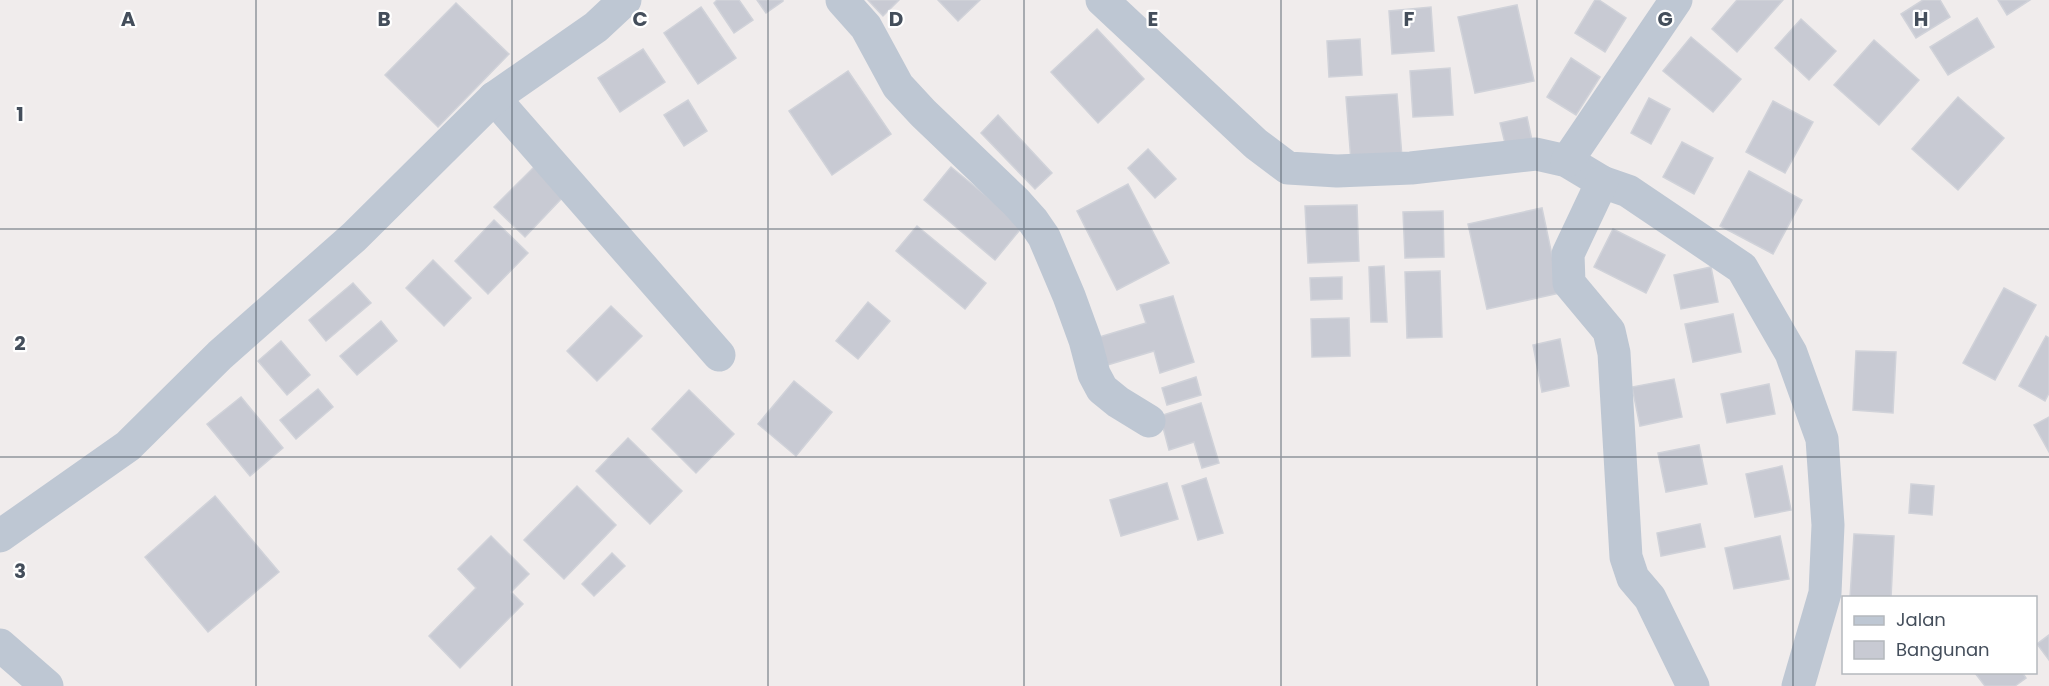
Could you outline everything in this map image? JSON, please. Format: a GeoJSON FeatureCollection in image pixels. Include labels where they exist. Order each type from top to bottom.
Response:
{"type":"FeatureCollection","features":[{"type":"Feature","properties":{"kind":"street"},"geometry":{"type":"LineString","coordinates":[[0,536],[128,446],[220,355],[354,237],[494,98],[596,27],[625,0]]}},
{"type":"Feature","properties":{"kind":"street"},"geometry":{"type":"LineString","coordinates":[[842,0],[866,27],[898,86],[1033,221],[1044,237],[1069,296],[1085,340],[1094,374],[1102,389],[1149,421]]}},
{"type":"Feature","properties":{"kind":"street"},"geometry":{"type":"LineString","coordinates":[[1102,0],[1256,144],[1288,168],[1337,171],[1411,168],[1536,154],[1567,161],[1602,182],[1628,191],[1742,268],[1791,353],[1822,439],[1828,525],[1825,593],[1798,686]]}},
{"type":"Feature","properties":{"kind":"street"},"geometry":{"type":"LineString","coordinates":[[1567,161],[1676,0]]}},
{"type":"Feature","properties":{"kind":"street"},"geometry":{"type":"LineString","coordinates":[[494,98],[719,355]]}},
{"type":"Feature","properties":{"kind":"street"},"geometry":{"type":"LineString","coordinates":[[1602,182],[1568,254],[1569,283],[1609,331],[1614,353],[1626,557],[1633,578],[1650,598],[1694,686]]}},
{"type":"Feature","properties":{"kind":"street"},"geometry":{"type":"LineString","coordinates":[[0,645],[47,686]]}},
{"type":"Feature","properties":{"kind":"building"},"geometry":{"type":"Polygon","coordinates":[[[717,0],[739,0],[753,20],[734,33],[714,3],[717,0]]]}},
{"type":"Feature","properties":{"kind":"building"},"geometry":{"type":"Polygon","coordinates":[[[757,0],[783,0],[783,1],[766,13],[757,0]]]}},
{"type":"Feature","properties":{"kind":"building"},"geometry":{"type":"Polygon","coordinates":[[[868,0],[899,0],[883,16],[868,0]]]}},
{"type":"Feature","properties":{"kind":"building"},"geometry":{"type":"Polygon","coordinates":[[[938,0],[980,0],[958,21],[938,0]]]}},
{"type":"Feature","properties":{"kind":"building"},"geometry":{"type":"Polygon","coordinates":[[[1595,0],[1599,0],[1626,18],[1605,52],[1575,33],[1595,0]]]}},
{"type":"Feature","properties":{"kind":"building"},"geometry":{"type":"Polygon","coordinates":[[[1737,0],[1783,0],[1737,52],[1712,29],[1737,0]]]}},
{"type":"Feature","properties":{"kind":"building"},"geometry":{"type":"Polygon","coordinates":[[[1923,0],[1940,0],[1950,17],[1916,38],[1901,14],[1923,0]]]}},
{"type":"Feature","properties":{"kind":"building"},"geometry":{"type":"Polygon","coordinates":[[[1998,0],[2030,0],[2007,15],[1998,0]]]}},
{"type":"Feature","properties":{"kind":"building"},"geometry":{"type":"Polygon","coordinates":[[[456,3],[509,54],[438,127],[385,75],[456,3]]]}},
{"type":"Feature","properties":{"kind":"building"},"geometry":{"type":"Polygon","coordinates":[[[1517,5],[1534,81],[1475,93],[1458,17],[1517,5]]]}},
{"type":"Feature","properties":{"kind":"building"},"geometry":{"type":"Polygon","coordinates":[[[701,7],[736,58],[698,84],[664,33],[701,7]]]}},
{"type":"Feature","properties":{"kind":"building"},"geometry":{"type":"Polygon","coordinates":[[[1431,7],[1434,51],[1392,54],[1389,11],[1431,7]]]}},
{"type":"Feature","properties":{"kind":"building"},"geometry":{"type":"Polygon","coordinates":[[[1977,18],[1994,47],[1948,75],[1930,47],[1977,18]]]}},
{"type":"Feature","properties":{"kind":"building"},"geometry":{"type":"Polygon","coordinates":[[[1801,19],[1836,51],[1809,80],[1775,48],[1801,19]]]}},
{"type":"Feature","properties":{"kind":"building"},"geometry":{"type":"Polygon","coordinates":[[[1097,29],[1144,79],[1098,123],[1051,72],[1097,29]]]}},
{"type":"Feature","properties":{"kind":"building"},"geometry":{"type":"Polygon","coordinates":[[[1691,37],[1741,79],[1713,112],[1663,71],[1691,37]]]}},
{"type":"Feature","properties":{"kind":"building"},"geometry":{"type":"Polygon","coordinates":[[[1360,39],[1362,75],[1329,77],[1327,41],[1360,39]]]}},
{"type":"Feature","properties":{"kind":"building"},"geometry":{"type":"Polygon","coordinates":[[[1874,40],[1919,80],[1879,125],[1834,85],[1874,40]]]}},
{"type":"Feature","properties":{"kind":"building"},"geometry":{"type":"Polygon","coordinates":[[[643,49],[665,82],[620,112],[598,78],[643,49]]]}},
{"type":"Feature","properties":{"kind":"building"},"geometry":{"type":"Polygon","coordinates":[[[1571,58],[1600,77],[1576,115],[1547,97],[1571,58]]]}},
{"type":"Feature","properties":{"kind":"building"},"geometry":{"type":"Polygon","coordinates":[[[1450,68],[1453,115],[1413,117],[1410,71],[1450,68]]]}},
{"type":"Feature","properties":{"kind":"building"},"geometry":{"type":"Polygon","coordinates":[[[848,71],[891,134],[832,175],[789,111],[848,71]]]}},
{"type":"Feature","properties":{"kind":"building"},"geometry":{"type":"Polygon","coordinates":[[[1397,94],[1402,157],[1351,161],[1346,97],[1397,94]]]}},
{"type":"Feature","properties":{"kind":"building"},"geometry":{"type":"Polygon","coordinates":[[[1958,97],[2004,138],[1958,190],[1912,149],[1958,97]]]}},
{"type":"Feature","properties":{"kind":"building"},"geometry":{"type":"Polygon","coordinates":[[[1649,98],[1670,109],[1651,144],[1631,133],[1649,98]]]}},
{"type":"Feature","properties":{"kind":"building"},"geometry":{"type":"Polygon","coordinates":[[[688,100],[707,131],[684,146],[664,115],[688,100]]]}},
{"type":"Feature","properties":{"kind":"building"},"geometry":{"type":"Polygon","coordinates":[[[1773,101],[1813,122],[1785,173],[1746,152],[1773,101]]]}},
{"type":"Feature","properties":{"kind":"building"},"geometry":{"type":"Polygon","coordinates":[[[998,115],[1052,173],[1035,189],[981,133],[998,115]]]}},
{"type":"Feature","properties":{"kind":"building"},"geometry":{"type":"Polygon","coordinates":[[[1527,117],[1533,145],[1507,151],[1500,123],[1527,117]]]}},
{"type":"Feature","properties":{"kind":"building"},"geometry":{"type":"Polygon","coordinates":[[[1682,142],[1713,158],[1694,194],[1663,177],[1682,142]]]}},
{"type":"Feature","properties":{"kind":"building"},"geometry":{"type":"Polygon","coordinates":[[[1148,149],[1176,179],[1155,198],[1128,168],[1148,149]]]}},
{"type":"Feature","properties":{"kind":"building"},"geometry":{"type":"Polygon","coordinates":[[[534,167],[563,197],[525,237],[494,207],[534,167]]]}},
{"type":"Feature","properties":{"kind":"building"},"geometry":{"type":"Polygon","coordinates":[[[951,167],[1023,226],[995,260],[924,200],[951,167]]]}},
{"type":"Feature","properties":{"kind":"building"},"geometry":{"type":"Polygon","coordinates":[[[1749,171],[1802,200],[1773,254],[1720,226],[1749,171]]]}},
{"type":"Feature","properties":{"kind":"building"},"geometry":{"type":"Polygon","coordinates":[[[1128,184],[1169,263],[1117,290],[1077,211],[1128,184]]]}},
{"type":"Feature","properties":{"kind":"building"},"geometry":{"type":"Polygon","coordinates":[[[1357,205],[1359,261],[1308,263],[1305,206],[1357,205]]]}},
{"type":"Feature","properties":{"kind":"building"},"geometry":{"type":"Polygon","coordinates":[[[1542,208],[1560,293],[1487,309],[1468,224],[1542,208]]]}},
{"type":"Feature","properties":{"kind":"building"},"geometry":{"type":"Polygon","coordinates":[[[1443,211],[1444,257],[1405,258],[1403,212],[1443,211]]]}},
{"type":"Feature","properties":{"kind":"building"},"geometry":{"type":"Polygon","coordinates":[[[494,220],[528,253],[488,294],[455,261],[494,220]]]}},
{"type":"Feature","properties":{"kind":"building"},"geometry":{"type":"Polygon","coordinates":[[[917,226],[986,283],[965,309],[896,251],[917,226]]]}},
{"type":"Feature","properties":{"kind":"building"},"geometry":{"type":"Polygon","coordinates":[[[1613,229],[1665,255],[1646,293],[1594,267],[1613,229]]]}},
{"type":"Feature","properties":{"kind":"building"},"geometry":{"type":"Polygon","coordinates":[[[433,260],[471,298],[444,326],[406,288],[433,260]]]}},
{"type":"Feature","properties":{"kind":"building"},"geometry":{"type":"Polygon","coordinates":[[[1384,266],[1387,322],[1371,322],[1369,267],[1384,266]]]}},
{"type":"Feature","properties":{"kind":"building"},"geometry":{"type":"Polygon","coordinates":[[[1711,267],[1718,302],[1681,309],[1674,275],[1711,267]]]}},
{"type":"Feature","properties":{"kind":"building"},"geometry":{"type":"Polygon","coordinates":[[[1440,271],[1442,337],[1407,338],[1405,272],[1440,271]]]}},
{"type":"Feature","properties":{"kind":"building"},"geometry":{"type":"Polygon","coordinates":[[[1342,277],[1342,299],[1311,300],[1310,278],[1342,277]]]}},
{"type":"Feature","properties":{"kind":"building"},"geometry":{"type":"Polygon","coordinates":[[[353,283],[371,303],[326,341],[309,320],[353,283]]]}},
{"type":"Feature","properties":{"kind":"building"},"geometry":{"type":"Polygon","coordinates":[[[2004,288],[2036,305],[1995,380],[1963,363],[2004,288]]]}},
{"type":"Feature","properties":{"kind":"building"},"geometry":{"type":"Polygon","coordinates":[[[1173,296],[1194,362],[1160,373],[1154,351],[1104,366],[1096,338],[1146,323],[1140,305],[1173,296]]]}},
{"type":"Feature","properties":{"kind":"building"},"geometry":{"type":"Polygon","coordinates":[[[868,302],[890,321],[858,359],[836,341],[868,302]]]}},
{"type":"Feature","properties":{"kind":"building"},"geometry":{"type":"Polygon","coordinates":[[[611,306],[642,336],[597,381],[567,351],[611,306]]]}},
{"type":"Feature","properties":{"kind":"building"},"geometry":{"type":"Polygon","coordinates":[[[1733,314],[1741,352],[1693,362],[1685,324],[1733,314]]]}},
{"type":"Feature","properties":{"kind":"building"},"geometry":{"type":"Polygon","coordinates":[[[1349,318],[1350,356],[1312,357],[1311,319],[1349,318]]]}},
{"type":"Feature","properties":{"kind":"building"},"geometry":{"type":"Polygon","coordinates":[[[381,321],[397,341],[357,375],[340,356],[381,321]]]}},
{"type":"Feature","properties":{"kind":"building"},"geometry":{"type":"Polygon","coordinates":[[[2046,336],[2049,338],[2049,393],[2045,401],[2019,386],[2046,336]]]}},
{"type":"Feature","properties":{"kind":"building"},"geometry":{"type":"Polygon","coordinates":[[[1560,339],[1569,386],[1542,392],[1533,345],[1560,339]]]}},
{"type":"Feature","properties":{"kind":"building"},"geometry":{"type":"Polygon","coordinates":[[[281,341],[310,375],[287,395],[258,361],[281,341]]]}},
{"type":"Feature","properties":{"kind":"building"},"geometry":{"type":"Polygon","coordinates":[[[1856,351],[1896,352],[1893,413],[1853,410],[1856,351]]]}},
{"type":"Feature","properties":{"kind":"building"},"geometry":{"type":"Polygon","coordinates":[[[1196,377],[1201,395],[1167,405],[1162,388],[1196,377]]]}},
{"type":"Feature","properties":{"kind":"building"},"geometry":{"type":"Polygon","coordinates":[[[1674,379],[1682,417],[1640,426],[1632,387],[1674,379]]]}},
{"type":"Feature","properties":{"kind":"building"},"geometry":{"type":"Polygon","coordinates":[[[794,381],[832,412],[796,456],[758,424],[794,381]]]}},
{"type":"Feature","properties":{"kind":"building"},"geometry":{"type":"Polygon","coordinates":[[[1769,384],[1775,414],[1727,423],[1721,394],[1769,384]]]}},
{"type":"Feature","properties":{"kind":"building"},"geometry":{"type":"Polygon","coordinates":[[[318,389],[333,407],[296,439],[280,420],[318,389]]]}},
{"type":"Feature","properties":{"kind":"building"},"geometry":{"type":"Polygon","coordinates":[[[689,390],[734,434],[696,473],[652,429],[689,390]]]}},
{"type":"Feature","properties":{"kind":"building"},"geometry":{"type":"Polygon","coordinates":[[[241,397],[283,448],[250,476],[207,424],[241,397]]]}},
{"type":"Feature","properties":{"kind":"building"},"geometry":{"type":"Polygon","coordinates":[[[1201,403],[1219,463],[1202,468],[1194,442],[1169,450],[1160,416],[1201,403]]]}},
{"type":"Feature","properties":{"kind":"building"},"geometry":{"type":"Polygon","coordinates":[[[2049,417],[2049,452],[2034,425],[2049,417]]]}},
{"type":"Feature","properties":{"kind":"building"},"geometry":{"type":"Polygon","coordinates":[[[628,438],[682,491],[650,524],[596,471],[628,438]]]}},
{"type":"Feature","properties":{"kind":"building"},"geometry":{"type":"Polygon","coordinates":[[[1699,445],[1707,484],[1666,492],[1658,453],[1699,445]]]}},
{"type":"Feature","properties":{"kind":"building"},"geometry":{"type":"Polygon","coordinates":[[[1782,466],[1791,510],[1755,517],[1746,474],[1782,466]]]}},
{"type":"Feature","properties":{"kind":"building"},"geometry":{"type":"Polygon","coordinates":[[[1206,478],[1223,533],[1198,540],[1182,486],[1206,478]]]}},
{"type":"Feature","properties":{"kind":"building"},"geometry":{"type":"Polygon","coordinates":[[[1167,483],[1178,519],[1121,536],[1110,500],[1167,483]]]}},
{"type":"Feature","properties":{"kind":"building"},"geometry":{"type":"Polygon","coordinates":[[[1911,484],[1934,486],[1932,515],[1909,513],[1911,484]]]}},
{"type":"Feature","properties":{"kind":"building"},"geometry":{"type":"Polygon","coordinates":[[[577,486],[616,525],[564,579],[524,540],[577,486]]]}},
{"type":"Feature","properties":{"kind":"building"},"geometry":{"type":"Polygon","coordinates":[[[215,496],[279,572],[208,632],[145,557],[215,496]]]}},
{"type":"Feature","properties":{"kind":"building"},"geometry":{"type":"Polygon","coordinates":[[[1700,524],[1705,547],[1661,556],[1657,533],[1700,524]]]}},
{"type":"Feature","properties":{"kind":"building"},"geometry":{"type":"Polygon","coordinates":[[[1854,534],[1894,536],[1891,596],[1850,596],[1854,534]]]}},
{"type":"Feature","properties":{"kind":"building"},"geometry":{"type":"Polygon","coordinates":[[[491,536],[529,574],[511,592],[523,604],[460,668],[429,636],[476,588],[458,569],[491,536]]]}},
{"type":"Feature","properties":{"kind":"building"},"geometry":{"type":"Polygon","coordinates":[[[1780,536],[1789,579],[1734,589],[1725,548],[1780,536]]]}},
{"type":"Feature","properties":{"kind":"building"},"geometry":{"type":"Polygon","coordinates":[[[612,553],[625,566],[594,596],[582,584],[612,553]]]}},
{"type":"Feature","properties":{"kind":"building"},"geometry":{"type":"Polygon","coordinates":[[[2049,635],[2049,660],[2037,644],[2049,635]]]}},
{"type":"Feature","properties":{"kind":"building"},"geometry":{"type":"Polygon","coordinates":[[[1976,674],[2023,674],[2026,678],[2015,686],[1985,686],[1976,674]]]}}]}
